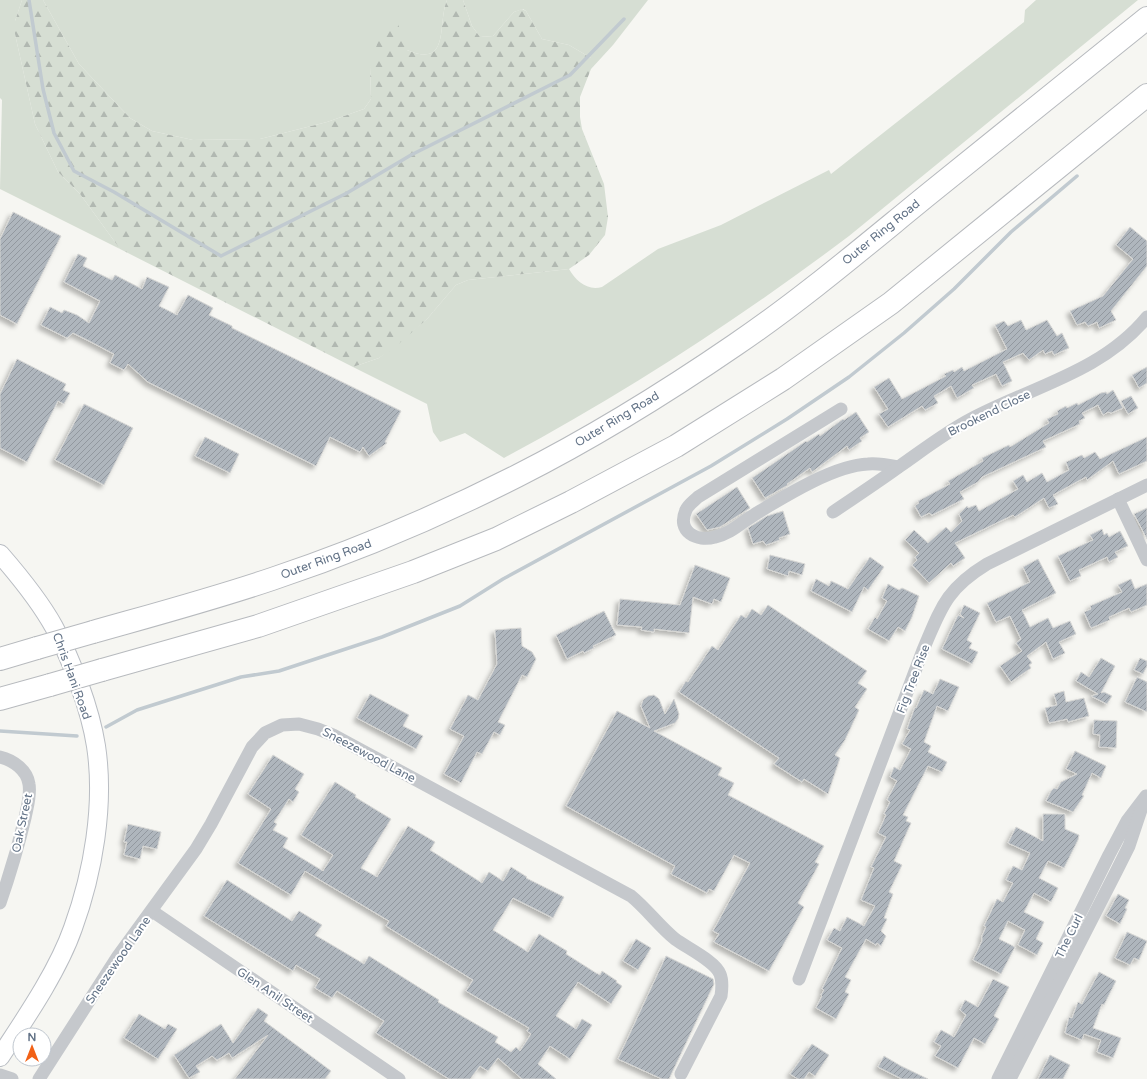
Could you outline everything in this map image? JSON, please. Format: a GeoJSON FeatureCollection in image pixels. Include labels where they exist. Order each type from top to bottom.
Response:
{"type":"FeatureCollection","features":[{"type":"Feature","properties":{"kind":"highway","name":"Outer Ring Road"},"geometry":{"type":"LineString","coordinates":[[0,659],[271,580],[340,555],[405,529],[455,506],[518,475],[588,437],[723,353],[806,293],[1147,18]]}},
{"type":"Feature","properties":{"kind":"highway"},"geometry":{"type":"LineString","coordinates":[[0,699],[258,626],[413,572],[496,539],[571,502],[676,446],[784,379],[891,303],[1147,95]]}},
{"type":"Feature","properties":{"kind":"street","name":"Brookend Close"},"geometry":{"type":"LineString","coordinates":[[833,512],[944,435],[971,419],[1074,372],[1111,351],[1135,332],[1147,317]]}},
{"type":"Feature","properties":{"kind":"street"},"geometry":{"type":"LineString","coordinates":[[840,409],[698,497],[686,509],[684,524],[687,531],[694,537],[704,540],[717,537],[734,530],[756,513],[782,499],[832,473],[848,467],[867,464],[880,464],[898,468]]}},
{"type":"Feature","properties":{"kind":"street","name":"Fig Tree Rise"},"geometry":{"type":"LineString","coordinates":[[800,979],[923,650],[950,592],[967,576],[987,564],[1147,485]]}},
{"type":"Feature","properties":{"kind":"street"},"geometry":{"type":"LineString","coordinates":[[1118,500],[1147,560]]}},
{"type":"Feature","properties":{"kind":"street","name":"Chris Hani Road"},"geometry":{"type":"LineString","coordinates":[[0,554],[28,587],[54,627],[68,658],[85,703],[96,747],[98,792],[95,840],[86,889],[72,930],[53,970],[18,1031],[0,1057]]}},
{"type":"Feature","properties":{"kind":"street","name":"Sneezewood Lane"},"geometry":{"type":"LineString","coordinates":[[40,1079],[110,968],[152,911],[208,830],[252,747],[265,733],[282,726],[299,724],[318,729],[631,896],[643,906],[675,939],[711,964],[720,973],[722,983],[721,996],[681,1074]]}},
{"type":"Feature","properties":{"kind":"street","name":"Oak Street"},"geometry":{"type":"LineString","coordinates":[[0,757],[15,763],[24,772],[29,783],[30,794],[15,858],[0,903]]}},
{"type":"Feature","properties":{"kind":"street","name":"The Curl"},"geometry":{"type":"LineString","coordinates":[[998,1079],[1113,848],[1127,822],[1146,795]]}},
{"type":"Feature","properties":{"kind":"street","name":"The Curl"},"geometry":{"type":"LineString","coordinates":[[1010,1079],[1116,872],[1131,839],[1146,795]]}},
{"type":"Feature","properties":{"kind":"street","name":"Glen Anil Street"},"geometry":{"type":"LineString","coordinates":[[152,911],[399,1079]]}},
{"type":"Feature","properties":{"kind":"street"},"geometry":{"type":"LineString","coordinates":[[0,1075],[12,1079]]}},
{"type":"Feature","properties":{"kind":"green space"},"geometry":{"type":"Polygon","coordinates":[[[0,0],[22,0],[15,21],[15,34],[35,124],[58,172],[80,194],[120,249],[0,189],[2,100],[0,98],[0,0]]]}},
{"type":"Feature","properties":{"kind":"green space"},"geometry":{"type":"Polygon","coordinates":[[[22,0],[43,0],[79,64],[130,118],[152,131],[193,140],[260,139],[327,122],[364,109],[371,99],[370,67],[381,31],[388,25],[398,24],[407,50],[421,54],[430,53],[436,49],[440,41],[444,10],[447,0],[463,0],[472,26],[480,37],[493,36],[514,12],[522,9],[526,11],[542,39],[569,45],[591,58],[591,69],[580,97],[580,117],[582,129],[604,184],[608,217],[605,235],[589,255],[569,269],[468,280],[456,285],[427,319],[394,348],[379,358],[353,367],[120,249],[80,194],[58,172],[35,124],[15,34],[15,21],[22,0]]]}},
{"type":"Feature","properties":{"kind":"green space"},"geometry":{"type":"Polygon","coordinates":[[[43,0],[447,0],[444,10],[440,41],[436,49],[430,53],[421,54],[407,50],[370,67],[371,99],[364,109],[327,122],[260,139],[193,140],[152,131],[130,118],[79,64],[43,0]]]}},
{"type":"Feature","properties":{"kind":"green space"},"geometry":{"type":"Polygon","coordinates":[[[463,0],[648,0],[613,45],[591,69],[591,58],[569,45],[542,39],[526,11],[523,9],[514,12],[493,36],[480,37],[472,26],[463,0]]]}},
{"type":"Feature","properties":{"kind":"green space"},"geometry":{"type":"Polygon","coordinates":[[[1036,0],[1138,0],[849,236],[808,267],[681,354],[593,408],[504,458],[465,433],[440,442],[433,432],[427,404],[353,367],[379,358],[427,319],[456,285],[468,280],[569,269],[582,284],[592,288],[602,287],[658,249],[721,225],[829,170],[831,174],[1024,22],[1025,10],[1036,0]]]}},
{"type":"Feature","properties":{"kind":"building"},"geometry":{"type":"Polygon","coordinates":[[[13,212],[61,236],[17,324],[0,315],[0,239],[13,212]]]}},
{"type":"Feature","properties":{"kind":"building"},"geometry":{"type":"Polygon","coordinates":[[[1130,227],[1147,241],[1147,266],[1111,311],[1116,320],[1099,328],[1097,322],[1088,326],[1085,322],[1077,325],[1070,311],[1103,296],[1133,259],[1116,245],[1130,227]]]}},
{"type":"Feature","properties":{"kind":"building"},"geometry":{"type":"Polygon","coordinates":[[[78,254],[87,258],[83,266],[112,280],[115,275],[142,289],[147,277],[169,287],[159,306],[177,315],[188,295],[213,308],[209,315],[232,326],[232,328],[401,411],[385,442],[387,443],[369,456],[363,447],[360,452],[330,437],[316,466],[148,382],[128,364],[124,370],[110,363],[114,354],[91,342],[73,333],[67,338],[41,325],[50,307],[62,313],[64,310],[77,315],[89,323],[100,301],[64,282],[78,254]]]}},
{"type":"Feature","properties":{"kind":"building"},"geometry":{"type":"Polygon","coordinates":[[[1021,320],[1026,330],[1047,320],[1057,336],[1062,333],[1069,348],[1054,355],[1052,351],[1045,354],[1043,350],[1029,360],[1023,353],[1003,362],[1012,381],[1002,386],[996,374],[972,385],[974,388],[957,398],[951,386],[934,396],[938,403],[925,410],[922,406],[888,427],[879,414],[888,409],[874,387],[889,378],[902,399],[946,376],[944,374],[953,370],[954,372],[962,367],[964,371],[1007,349],[995,325],[1004,321],[1008,326],[1021,320]]]}},
{"type":"Feature","properties":{"kind":"building"},"geometry":{"type":"Polygon","coordinates":[[[17,359],[66,384],[63,390],[70,393],[64,404],[58,401],[27,462],[0,448],[0,394],[17,359]]]}},
{"type":"Feature","properties":{"kind":"building"},"geometry":{"type":"Polygon","coordinates":[[[1147,367],[1147,383],[1139,388],[1132,375],[1147,367]]]}},
{"type":"Feature","properties":{"kind":"building"},"geometry":{"type":"Polygon","coordinates":[[[1113,390],[1123,408],[1103,415],[1098,405],[1082,413],[1085,418],[1079,421],[1080,424],[1043,441],[1046,447],[982,477],[978,482],[960,492],[964,499],[932,515],[929,513],[921,517],[915,506],[919,503],[918,501],[950,484],[948,481],[983,461],[982,458],[1009,445],[1010,447],[1049,423],[1047,419],[1058,414],[1057,411],[1066,406],[1067,408],[1077,403],[1078,405],[1101,393],[1106,392],[1107,394],[1113,390]]]}},
{"type":"Feature","properties":{"kind":"building"},"geometry":{"type":"Polygon","coordinates":[[[1131,396],[1138,408],[1128,414],[1121,401],[1131,396]]]}},
{"type":"Feature","properties":{"kind":"building"},"geometry":{"type":"Polygon","coordinates":[[[84,404],[133,428],[104,485],[55,460],[84,404]]]}},
{"type":"Feature","properties":{"kind":"building"},"geometry":{"type":"Polygon","coordinates":[[[856,412],[869,432],[860,438],[862,441],[849,450],[847,446],[812,472],[810,468],[787,484],[788,485],[765,498],[752,478],[806,441],[807,442],[819,434],[820,436],[843,419],[844,420],[856,412]]]}},
{"type":"Feature","properties":{"kind":"building"},"geometry":{"type":"Polygon","coordinates":[[[205,437],[239,454],[230,473],[195,456],[205,437]]]}},
{"type":"Feature","properties":{"kind":"building"},"geometry":{"type":"Polygon","coordinates":[[[1147,437],[1147,461],[1119,474],[1113,461],[1087,480],[1086,477],[1053,495],[1058,504],[1049,508],[1044,498],[1015,517],[1013,515],[955,543],[965,558],[953,566],[951,563],[929,583],[912,565],[917,560],[915,557],[919,553],[905,540],[914,530],[928,543],[946,527],[951,532],[962,521],[959,514],[967,506],[968,508],[976,505],[979,511],[1018,489],[1013,481],[1023,475],[1027,482],[1042,473],[1047,482],[1069,470],[1066,462],[1082,455],[1084,458],[1095,452],[1100,459],[1147,437]]]}},
{"type":"Feature","properties":{"kind":"building"},"geometry":{"type":"Polygon","coordinates":[[[737,487],[750,508],[720,527],[707,530],[696,514],[737,487]]]}},
{"type":"Feature","properties":{"kind":"building"},"geometry":{"type":"Polygon","coordinates":[[[1147,508],[1147,539],[1134,514],[1147,508]]]}},
{"type":"Feature","properties":{"kind":"building"},"geometry":{"type":"Polygon","coordinates":[[[783,511],[790,534],[779,538],[780,540],[766,545],[763,541],[753,544],[748,528],[767,516],[783,511]]]}},
{"type":"Feature","properties":{"kind":"building"},"geometry":{"type":"Polygon","coordinates":[[[1102,529],[1104,535],[1107,533],[1109,537],[1120,531],[1128,546],[1115,552],[1118,557],[1109,562],[1107,557],[1079,570],[1081,576],[1070,581],[1058,556],[1093,540],[1090,535],[1102,529]]]}},
{"type":"Feature","properties":{"kind":"building"},"geometry":{"type":"Polygon","coordinates":[[[770,555],[805,564],[802,575],[789,571],[788,576],[767,569],[770,555]]]}},
{"type":"Feature","properties":{"kind":"building"},"geometry":{"type":"Polygon","coordinates":[[[870,557],[884,567],[868,590],[864,587],[852,612],[811,591],[816,579],[829,586],[831,581],[848,589],[870,557]]]}},
{"type":"Feature","properties":{"kind":"building"},"geometry":{"type":"Polygon","coordinates":[[[1038,559],[1056,593],[1022,610],[1030,627],[1048,618],[1053,628],[1070,621],[1076,634],[1059,642],[1065,653],[1053,659],[1046,642],[1027,656],[1032,663],[1029,665],[1031,668],[1011,682],[1000,666],[1022,651],[1016,643],[1021,639],[1010,616],[996,622],[987,603],[1030,582],[1023,567],[1038,559]]]}},
{"type":"Feature","properties":{"kind":"building"},"geometry":{"type":"Polygon","coordinates":[[[695,565],[730,578],[721,602],[714,599],[712,604],[693,597],[689,633],[654,629],[654,632],[641,630],[642,627],[617,625],[620,599],[680,605],[695,565]]]}},
{"type":"Feature","properties":{"kind":"building"},"geometry":{"type":"Polygon","coordinates":[[[1131,579],[1135,589],[1147,584],[1147,605],[1131,612],[1129,608],[1109,617],[1110,620],[1091,628],[1084,612],[1091,609],[1090,606],[1122,592],[1118,585],[1131,579]]]}},
{"type":"Feature","properties":{"kind":"building"},"geometry":{"type":"Polygon","coordinates":[[[888,584],[899,590],[902,588],[919,596],[912,617],[905,631],[898,627],[889,641],[868,629],[875,617],[877,619],[887,601],[882,598],[888,584]]]}},
{"type":"Feature","properties":{"kind":"building"},"geometry":{"type":"Polygon","coordinates":[[[768,605],[867,671],[858,683],[867,689],[855,707],[859,710],[845,740],[835,755],[840,758],[828,794],[804,779],[802,782],[774,764],[779,758],[679,692],[686,681],[688,682],[712,646],[718,650],[741,615],[746,618],[752,609],[761,615],[768,605]]]}},
{"type":"Feature","properties":{"kind":"building"},"geometry":{"type":"Polygon","coordinates":[[[964,605],[980,613],[967,640],[972,643],[969,648],[978,652],[972,664],[942,649],[958,615],[964,618],[960,614],[964,605]]]}},
{"type":"Feature","properties":{"kind":"building"},"geometry":{"type":"Polygon","coordinates":[[[604,611],[616,635],[593,646],[594,648],[584,653],[583,651],[567,659],[556,635],[604,611]]]}},
{"type":"Feature","properties":{"kind":"building"},"geometry":{"type":"Polygon","coordinates":[[[521,628],[522,646],[532,652],[536,659],[527,677],[522,675],[498,722],[505,725],[500,735],[494,732],[482,754],[477,752],[461,783],[444,774],[464,736],[450,729],[468,695],[478,700],[497,664],[495,630],[521,628]]]}},
{"type":"Feature","properties":{"kind":"building"},"geometry":{"type":"Polygon","coordinates":[[[1101,658],[1115,666],[1101,693],[1104,692],[1112,696],[1107,704],[1091,696],[1098,694],[1076,681],[1081,672],[1089,677],[1101,658]]]}},
{"type":"Feature","properties":{"kind":"building"},"geometry":{"type":"Polygon","coordinates":[[[1140,658],[1147,661],[1147,666],[1143,674],[1134,670],[1140,658]]]}},
{"type":"Feature","properties":{"kind":"building"},"geometry":{"type":"Polygon","coordinates":[[[1137,677],[1147,682],[1147,712],[1125,702],[1137,677]]]}},
{"type":"Feature","properties":{"kind":"building"},"geometry":{"type":"Polygon","coordinates":[[[940,679],[959,687],[948,711],[937,706],[924,742],[931,746],[928,752],[947,762],[942,772],[928,766],[903,815],[908,817],[906,821],[911,823],[894,861],[902,865],[889,892],[893,894],[884,918],[887,919],[881,931],[886,936],[881,946],[877,943],[876,945],[866,939],[845,977],[851,980],[845,992],[849,994],[836,1019],[816,1008],[824,990],[822,989],[842,948],[827,940],[834,928],[840,931],[847,917],[864,926],[875,906],[861,900],[874,868],[871,867],[886,837],[878,833],[886,815],[884,814],[890,802],[887,800],[897,781],[890,777],[894,767],[900,770],[911,749],[902,744],[910,730],[907,729],[915,707],[916,708],[924,690],[933,694],[940,679]]]}},
{"type":"Feature","properties":{"kind":"building"},"geometry":{"type":"Polygon","coordinates":[[[1064,691],[1066,702],[1084,698],[1089,716],[1068,722],[1067,719],[1049,723],[1045,708],[1057,705],[1054,694],[1064,691]]]}},
{"type":"Feature","properties":{"kind":"building"},"geometry":{"type":"Polygon","coordinates":[[[370,694],[409,715],[403,726],[423,736],[416,749],[357,718],[370,694]]]}},
{"type":"Feature","properties":{"kind":"building"},"geometry":{"type":"Polygon","coordinates":[[[654,695],[659,699],[665,714],[674,699],[679,714],[675,723],[654,731],[722,768],[718,775],[734,783],[728,795],[824,846],[815,862],[819,864],[798,903],[804,907],[769,971],[714,942],[719,934],[713,931],[750,863],[734,855],[714,891],[709,889],[707,893],[671,874],[675,866],[566,806],[617,711],[650,728],[641,706],[643,700],[648,696],[654,695]]]}},
{"type":"Feature","properties":{"kind":"building"},"geometry":{"type":"Polygon","coordinates":[[[1094,720],[1117,721],[1116,748],[1099,747],[1100,735],[1093,734],[1094,720]]]}},
{"type":"Feature","properties":{"kind":"building"},"geometry":{"type":"Polygon","coordinates":[[[1075,751],[1106,766],[1101,778],[1092,773],[1082,795],[1084,796],[1073,812],[1046,801],[1054,788],[1057,789],[1061,782],[1077,774],[1066,769],[1075,751]]]}},
{"type":"Feature","properties":{"kind":"building"},"geometry":{"type":"Polygon","coordinates":[[[273,755],[304,774],[295,789],[299,792],[293,802],[289,799],[274,822],[277,824],[273,830],[288,838],[283,847],[323,871],[333,855],[301,835],[335,782],[356,795],[355,797],[391,819],[361,868],[377,877],[408,826],[435,842],[430,850],[482,883],[489,872],[503,881],[511,867],[527,877],[526,878],[564,897],[553,918],[513,898],[493,930],[528,952],[539,934],[567,951],[566,954],[596,973],[600,975],[602,971],[622,986],[611,1004],[578,982],[556,1016],[576,1029],[582,1019],[592,1025],[570,1059],[550,1046],[538,1064],[556,1079],[522,1079],[498,1058],[488,1071],[480,1066],[470,1079],[449,1079],[376,1033],[384,1021],[337,991],[332,998],[315,988],[320,979],[296,965],[293,971],[204,916],[227,880],[292,921],[299,911],[322,925],[315,935],[364,964],[369,956],[439,1000],[438,1002],[498,1037],[495,1042],[511,1052],[516,1047],[520,1051],[531,1034],[527,1031],[529,1028],[466,991],[473,980],[386,926],[389,921],[305,871],[291,895],[238,863],[271,809],[248,794],[273,755]]]}},
{"type":"Feature","properties":{"kind":"building"},"geometry":{"type":"Polygon","coordinates":[[[1043,814],[1065,814],[1065,829],[1079,835],[1078,840],[1064,868],[1048,861],[1039,878],[1058,888],[1051,902],[1034,893],[1024,912],[1044,922],[1036,939],[1043,943],[1037,955],[1018,945],[1025,930],[1008,921],[999,939],[1015,947],[1001,974],[973,960],[982,941],[982,936],[986,927],[984,926],[997,899],[1003,902],[1013,883],[1006,880],[1013,866],[1022,870],[1030,853],[1008,843],[1016,827],[1043,841],[1043,814]]]}},
{"type":"Feature","properties":{"kind":"building"},"geometry":{"type":"Polygon","coordinates":[[[128,824],[161,832],[157,849],[143,846],[140,859],[124,855],[127,842],[124,842],[128,824]]]}},
{"type":"Feature","properties":{"kind":"building"},"geometry":{"type":"Polygon","coordinates":[[[1118,894],[1129,900],[1125,908],[1127,909],[1120,924],[1106,916],[1118,894]]]}},
{"type":"Feature","properties":{"kind":"building"},"geometry":{"type":"Polygon","coordinates":[[[1127,932],[1147,941],[1139,960],[1134,958],[1130,965],[1115,958],[1127,932]]]}},
{"type":"Feature","properties":{"kind":"building"},"geometry":{"type":"Polygon","coordinates":[[[636,939],[651,948],[638,970],[623,961],[636,939]]]}},
{"type":"Feature","properties":{"kind":"building"},"geometry":{"type":"Polygon","coordinates":[[[666,956],[713,979],[714,984],[669,1079],[662,1079],[618,1059],[666,956]]]}},
{"type":"Feature","properties":{"kind":"building"},"geometry":{"type":"Polygon","coordinates":[[[1099,972],[1116,981],[1104,1005],[1102,1004],[1093,1028],[1121,1038],[1113,1058],[1097,1052],[1101,1040],[1084,1034],[1082,1040],[1065,1033],[1069,1017],[1072,1018],[1078,1002],[1082,1004],[1099,972]]]}},
{"type":"Feature","properties":{"kind":"building"},"geometry":{"type":"Polygon","coordinates":[[[993,979],[1009,987],[994,1016],[999,1019],[985,1044],[974,1038],[958,1068],[935,1056],[941,1046],[934,1042],[941,1030],[954,1037],[966,1015],[960,1010],[965,1000],[978,1007],[993,979]]]}},
{"type":"Feature","properties":{"kind":"building"},"geometry":{"type":"Polygon","coordinates":[[[258,1008],[268,1015],[264,1021],[331,1071],[325,1079],[235,1079],[268,1035],[232,1058],[229,1053],[217,1060],[212,1056],[196,1066],[200,1072],[189,1078],[174,1055],[221,1024],[233,1043],[258,1008]]]}},
{"type":"Feature","properties":{"kind":"building"},"geometry":{"type":"Polygon","coordinates":[[[139,1014],[165,1029],[168,1024],[177,1029],[158,1059],[124,1038],[139,1014]]]}},
{"type":"Feature","properties":{"kind":"building"},"geometry":{"type":"Polygon","coordinates":[[[812,1044],[829,1055],[815,1076],[809,1072],[804,1079],[798,1079],[790,1074],[812,1044]]]}},
{"type":"Feature","properties":{"kind":"building"},"geometry":{"type":"Polygon","coordinates":[[[1050,1055],[1070,1065],[1063,1079],[1038,1079],[1050,1055]]]}},
{"type":"Feature","properties":{"kind":"building"},"geometry":{"type":"Polygon","coordinates":[[[884,1056],[928,1079],[902,1079],[878,1067],[884,1056]]]}},
{"type":"Feature","properties":{"kind":"waterway"},"geometry":{"type":"LineString","coordinates":[[29,0],[43,89],[54,133],[74,171],[114,192],[221,256],[347,193],[411,155],[570,75],[624,19]]}},
{"type":"Feature","properties":{"kind":"waterway"},"geometry":{"type":"LineString","coordinates":[[106,727],[137,710],[241,677],[279,671],[382,637],[460,606],[503,579],[711,466],[787,419],[849,377],[904,333],[954,289],[1011,232],[1077,176]]}},
{"type":"Feature","properties":{"kind":"waterway"},"geometry":{"type":"LineString","coordinates":[[0,731],[77,736]]}}]}
